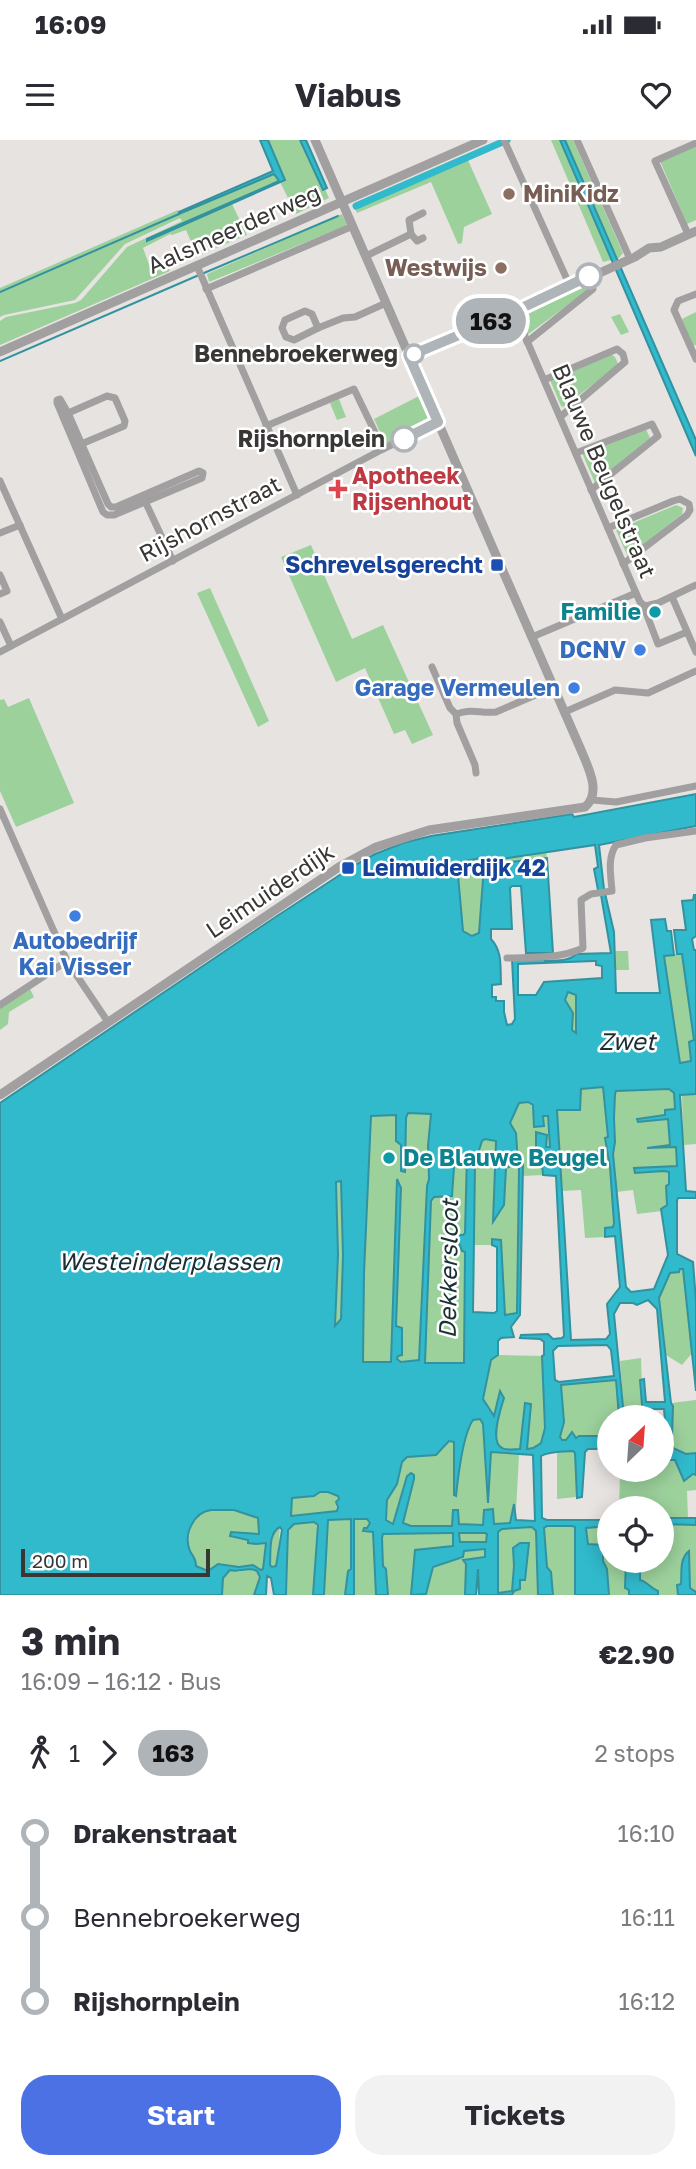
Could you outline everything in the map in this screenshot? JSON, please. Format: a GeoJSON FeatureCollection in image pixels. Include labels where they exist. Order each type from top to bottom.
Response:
{"type":"FeatureCollection","features":[{"type":"Feature","properties":{"kind":"street"},"geometry":{"type":"LineString","coordinates":[[315,140],[564,710],[589,770],[593,786],[592,800],[609,803],[696,786]]}},
{"type":"Feature","properties":{"kind":"street","name":"Aalsmeerderweg"},"geometry":{"type":"LineString","coordinates":[[0,352],[199,272],[342,202],[483,140]]}},
{"type":"Feature","properties":{"kind":"street"},"geometry":{"type":"LineString","coordinates":[[577,140],[626,261]]}},
{"type":"Feature","properties":{"kind":"street"},"geometry":{"type":"LineString","coordinates":[[505,143],[569,286]]}},
{"type":"Feature","properties":{"kind":"street"},"geometry":{"type":"LineString","coordinates":[[409,356],[514,312],[649,248],[661,247],[692,232],[656,161],[696,143]]}},
{"type":"Feature","properties":{"kind":"street"},"geometry":{"type":"LineString","coordinates":[[423,213],[409,220],[411,234],[416,240],[423,238]]}},
{"type":"Feature","properties":{"kind":"street"},"geometry":{"type":"LineString","coordinates":[[206,289],[353,226]]}},
{"type":"Feature","properties":{"kind":"street"},"geometry":{"type":"LineString","coordinates":[[366,256],[411,234]]}},
{"type":"Feature","properties":{"kind":"street"},"geometry":{"type":"LineString","coordinates":[[199,272],[297,495]]}},
{"type":"Feature","properties":{"kind":"street"},"geometry":{"type":"LineString","coordinates":[[527,342],[593,289],[589,276]]}},
{"type":"Feature","properties":{"kind":"street"},"geometry":{"type":"LineString","coordinates":[[696,294],[678,302],[674,310],[694,349],[696,359]]}},
{"type":"Feature","properties":{"kind":"street"},"geometry":{"type":"LineString","coordinates":[[318,328],[312,314],[305,311],[285,320],[282,328],[286,337],[294,340],[318,328],[343,318],[355,317],[386,303]]}},
{"type":"Feature","properties":{"kind":"street","name":"Blauwe Beugelstraat"},"geometry":{"type":"LineString","coordinates":[[514,312],[623,564],[640,602],[645,606],[658,644],[687,632]]}},
{"type":"Feature","properties":{"kind":"street"},"geometry":{"type":"LineString","coordinates":[[544,380],[617,349],[623,354],[625,362],[560,416]]}},
{"type":"Feature","properties":{"kind":"street"},"geometry":{"type":"LineString","coordinates":[[266,426],[354,388],[383,449]]}},
{"type":"Feature","properties":{"kind":"street"},"geometry":{"type":"LineString","coordinates":[[79,445],[124,426],[125,421],[115,398],[107,396],[65,414],[79,445],[108,504],[111,507]]}},
{"type":"Feature","properties":{"kind":"street","name":"Rijshornstraat"},"geometry":{"type":"LineString","coordinates":[[0,652],[438,422]]}},
{"type":"Feature","properties":{"kind":"street"},"geometry":{"type":"LineString","coordinates":[[576,453],[652,424],[658,436],[591,489]]}},
{"type":"Feature","properties":{"kind":"street"},"geometry":{"type":"LineString","coordinates":[[79,445],[103,512],[107,515],[114,515],[144,499],[199,471],[203,473],[202,478],[144,499],[111,507]]}},
{"type":"Feature","properties":{"kind":"street"},"geometry":{"type":"LineString","coordinates":[[0,481],[62,619]]}},
{"type":"Feature","properties":{"kind":"street"},"geometry":{"type":"LineString","coordinates":[[144,499],[173,561]]}},
{"type":"Feature","properties":{"kind":"street"},"geometry":{"type":"LineString","coordinates":[[608,528],[673,501],[680,499],[689,504],[690,510],[687,514],[623,564]]}},
{"type":"Feature","properties":{"kind":"street"},"geometry":{"type":"LineString","coordinates":[[107,515],[111,507]]}},
{"type":"Feature","properties":{"kind":"street"},"geometry":{"type":"LineString","coordinates":[[0,533],[20,525]]}},
{"type":"Feature","properties":{"kind":"street"},"geometry":{"type":"LineString","coordinates":[[0,575],[7,591],[0,594]]}},
{"type":"Feature","properties":{"kind":"street"},"geometry":{"type":"LineString","coordinates":[[645,606],[696,585]]}},
{"type":"Feature","properties":{"kind":"street"},"geometry":{"type":"LineString","coordinates":[[532,637],[636,593]]}},
{"type":"Feature","properties":{"kind":"street"},"geometry":{"type":"LineString","coordinates":[[671,597],[696,652]]}},
{"type":"Feature","properties":{"kind":"street"},"geometry":{"type":"LineString","coordinates":[[0,622],[11,646]]}},
{"type":"Feature","properties":{"kind":"street"},"geometry":{"type":"LineString","coordinates":[[432,667],[450,708],[456,714],[476,773]]}},
{"type":"Feature","properties":{"kind":"street"},"geometry":{"type":"LineString","coordinates":[[564,710],[615,690],[648,693],[696,671]]}},
{"type":"Feature","properties":{"kind":"street"},"geometry":{"type":"LineString","coordinates":[[456,714],[474,710],[496,712],[554,687]]}},
{"type":"Feature","properties":{"kind":"street","name":"Leimuiderdijk"},"geometry":{"type":"LineString","coordinates":[[0,1095],[339,867],[376,847],[429,830],[585,807],[592,800]]}},
{"type":"Feature","properties":{"kind":"street"},"geometry":{"type":"LineString","coordinates":[[0,809],[67,961],[108,1022]]}},
{"type":"Feature","properties":{"kind":"street"},"geometry":{"type":"LineString","coordinates":[[507,958],[556,956],[583,948],[580,905],[583,898],[612,891],[610,859],[615,845],[696,831]]}},
{"type":"Feature","properties":{"kind":"street"},"geometry":{"type":"LineString","coordinates":[[0,1005],[67,961]]}},
{"type":"Feature","properties":{"kind":"green space"},"geometry":{"type":"Polygon","coordinates":[[[268,140],[300,140],[329,198],[296,214],[280,182],[285,179],[268,140]]]}},
{"type":"Feature","properties":{"kind":"green space"},"geometry":{"type":"Polygon","coordinates":[[[551,140],[573,140],[623,253],[619,258],[603,262],[551,140]]]}},
{"type":"Feature","properties":{"kind":"green space"},"geometry":{"type":"Polygon","coordinates":[[[696,144],[696,220],[687,224],[660,161],[696,144]]]}},
{"type":"Feature","properties":{"kind":"green space"},"geometry":{"type":"Polygon","coordinates":[[[467,158],[492,214],[464,227],[462,243],[458,244],[431,182],[357,213],[354,207],[467,158]]]}},
{"type":"Feature","properties":{"kind":"green space"},"geometry":{"type":"Polygon","coordinates":[[[275,174],[279,181],[147,239],[232,204],[247,235],[197,256],[186,230],[170,234],[143,248],[150,267],[164,262],[170,271],[0,345],[0,321],[6,317],[81,300],[127,247],[182,221],[180,218],[125,244],[75,300],[0,317],[0,288],[178,210],[180,214],[275,174]]]}},
{"type":"Feature","properties":{"kind":"green space"},"geometry":{"type":"Polygon","coordinates":[[[342,214],[347,224],[345,226],[209,282],[207,274],[342,214]]]}},
{"type":"Feature","properties":{"kind":"green space"},"geometry":{"type":"Polygon","coordinates":[[[585,284],[588,290],[527,335],[519,315],[521,311],[585,284]]]}},
{"type":"Feature","properties":{"kind":"green space"},"geometry":{"type":"Polygon","coordinates":[[[696,312],[696,345],[693,346],[682,319],[696,312]]]}},
{"type":"Feature","properties":{"kind":"green space"},"geometry":{"type":"Polygon","coordinates":[[[620,314],[629,332],[621,335],[611,317],[620,314]]]}},
{"type":"Feature","properties":{"kind":"green space"},"geometry":{"type":"Polygon","coordinates":[[[611,354],[618,364],[616,367],[561,406],[550,380],[611,354]]]}},
{"type":"Feature","properties":{"kind":"green space"},"geometry":{"type":"Polygon","coordinates":[[[421,395],[431,421],[385,443],[374,419],[421,395]]]}},
{"type":"Feature","properties":{"kind":"green space"},"geometry":{"type":"Polygon","coordinates":[[[339,399],[346,417],[337,420],[330,403],[339,399]]]}},
{"type":"Feature","properties":{"kind":"green space"},"geometry":{"type":"Polygon","coordinates":[[[646,429],[650,438],[595,483],[582,453],[646,429]]]}},
{"type":"Feature","properties":{"kind":"green space"},"geometry":{"type":"Polygon","coordinates":[[[676,505],[683,508],[682,514],[628,557],[616,530],[676,505]]]}},
{"type":"Feature","properties":{"kind":"green space"},"geometry":{"type":"Polygon","coordinates":[[[311,545],[352,639],[383,625],[433,735],[412,744],[405,730],[394,734],[365,668],[336,682],[281,557],[311,545]]]}},
{"type":"Feature","properties":{"kind":"green space"},"geometry":{"type":"Polygon","coordinates":[[[210,588],[269,721],[258,727],[197,593],[210,588]]]}},
{"type":"Feature","properties":{"kind":"green space"},"geometry":{"type":"Polygon","coordinates":[[[29,698],[74,803],[16,827],[0,791],[0,700],[4,699],[8,707],[29,698]]]}},
{"type":"Feature","properties":{"kind":"green space"},"geometry":{"type":"Polygon","coordinates":[[[546,852],[547,858],[487,864],[482,880],[479,933],[472,936],[463,932],[459,862],[481,858],[495,860],[546,852]]]}},
{"type":"Feature","properties":{"kind":"green space"},"geometry":{"type":"Polygon","coordinates":[[[615,951],[628,951],[629,970],[616,970],[615,951]]]}},
{"type":"Feature","properties":{"kind":"green space"},"geometry":{"type":"Polygon","coordinates":[[[682,953],[694,1041],[691,1061],[679,1063],[664,956],[682,953]]]}},
{"type":"Feature","properties":{"kind":"green space"},"geometry":{"type":"Polygon","coordinates":[[[30,989],[34,997],[9,1012],[8,1024],[0,1030],[0,1008],[30,989]]]}},
{"type":"Feature","properties":{"kind":"green space"},"geometry":{"type":"Polygon","coordinates":[[[568,992],[576,994],[577,1036],[573,1048],[569,1041],[572,1015],[565,999],[568,992]]]}},
{"type":"Feature","properties":{"kind":"green space"},"geometry":{"type":"Polygon","coordinates":[[[603,1087],[608,1138],[605,1138],[614,1223],[613,1227],[605,1228],[605,1237],[585,1238],[581,1190],[562,1191],[557,1110],[580,1110],[580,1088],[603,1087]]]}},
{"type":"Feature","properties":{"kind":"green space"},"geometry":{"type":"Polygon","coordinates":[[[669,1089],[674,1093],[675,1109],[666,1115],[637,1120],[669,1118],[670,1145],[647,1148],[676,1147],[677,1166],[634,1168],[635,1173],[669,1172],[669,1184],[666,1186],[667,1205],[662,1211],[637,1214],[633,1190],[616,1192],[615,1094],[616,1091],[669,1089]]]}},
{"type":"Feature","properties":{"kind":"green space"},"geometry":{"type":"Polygon","coordinates":[[[682,1093],[696,1093],[696,1144],[683,1145],[682,1093]]]}},
{"type":"Feature","properties":{"kind":"green space"},"geometry":{"type":"Polygon","coordinates":[[[528,1102],[543,1116],[548,1116],[550,1148],[546,1147],[536,1161],[542,1163],[543,1175],[523,1176],[523,1166],[519,1167],[517,1314],[504,1315],[501,1240],[492,1239],[492,1245],[474,1245],[475,1163],[482,1141],[496,1141],[493,1222],[502,1210],[506,1168],[518,1163],[510,1123],[519,1103],[528,1102]]]}},
{"type":"Feature","properties":{"kind":"green space"},"geometry":{"type":"Polygon","coordinates":[[[408,1113],[431,1114],[419,1361],[401,1362],[397,1359],[397,1356],[402,1355],[402,1328],[396,1327],[401,1188],[398,1181],[391,1362],[362,1362],[371,1116],[396,1115],[396,1141],[401,1145],[401,1171],[408,1113]]]}},
{"type":"Feature","properties":{"kind":"green space"},"geometry":{"type":"Polygon","coordinates":[[[455,1152],[467,1154],[465,1233],[451,1235],[451,1242],[459,1243],[465,1252],[464,1363],[425,1363],[431,1201],[434,1197],[449,1197],[455,1152]]]}},
{"type":"Feature","properties":{"kind":"green space"},"geometry":{"type":"Polygon","coordinates":[[[336,1181],[342,1181],[343,1255],[341,1319],[335,1326],[338,1255],[336,1181]]]}},
{"type":"Feature","properties":{"kind":"green space"},"geometry":{"type":"Polygon","coordinates":[[[683,1268],[693,1352],[682,1365],[666,1355],[659,1298],[671,1273],[683,1268]]]}},
{"type":"Feature","properties":{"kind":"green space"},"geometry":{"type":"Polygon","coordinates":[[[498,1355],[542,1356],[545,1428],[541,1443],[533,1448],[526,1447],[529,1435],[525,1404],[520,1449],[506,1449],[498,1445],[497,1424],[504,1398],[494,1417],[483,1400],[491,1360],[498,1355]]]}},
{"type":"Feature","properties":{"kind":"green space"},"geometry":{"type":"Polygon","coordinates":[[[641,1358],[643,1405],[623,1405],[620,1361],[641,1358]]]}},
{"type":"Feature","properties":{"kind":"green space"},"geometry":{"type":"Polygon","coordinates":[[[617,1380],[618,1405],[597,1405],[597,1436],[576,1438],[570,1435],[566,1440],[560,1438],[564,1422],[561,1385],[617,1380]]]}},
{"type":"Feature","properties":{"kind":"green space"},"geometry":{"type":"Polygon","coordinates":[[[696,1400],[696,1453],[686,1454],[674,1448],[674,1405],[671,1403],[696,1400]]]}},
{"type":"Feature","properties":{"kind":"green space"},"geometry":{"type":"Polygon","coordinates":[[[481,1419],[488,1494],[491,1452],[519,1455],[516,1511],[514,1506],[510,1523],[493,1524],[493,1510],[483,1525],[458,1524],[454,1510],[452,1526],[411,1526],[403,1523],[414,1479],[407,1476],[394,1524],[386,1520],[387,1500],[397,1484],[402,1462],[407,1457],[436,1455],[449,1441],[454,1442],[456,1496],[466,1436],[473,1420],[481,1419]]]}},
{"type":"Feature","properties":{"kind":"green space"},"geometry":{"type":"Polygon","coordinates":[[[573,1451],[576,1457],[576,1497],[557,1499],[557,1453],[573,1451]]]}},
{"type":"Feature","properties":{"kind":"green space"},"geometry":{"type":"Polygon","coordinates":[[[674,1460],[688,1477],[696,1475],[696,1490],[687,1491],[688,1518],[674,1518],[674,1496],[619,1496],[620,1482],[674,1482],[674,1460]]]}},
{"type":"Feature","properties":{"kind":"green space"},"geometry":{"type":"Polygon","coordinates":[[[320,1492],[334,1493],[339,1497],[336,1502],[337,1511],[291,1516],[292,1498],[314,1496],[320,1492]]]}},
{"type":"Feature","properties":{"kind":"green space"},"geometry":{"type":"Polygon","coordinates":[[[234,1510],[258,1518],[259,1534],[231,1532],[231,1537],[248,1540],[248,1543],[267,1544],[263,1569],[221,1564],[209,1571],[196,1566],[189,1542],[194,1521],[208,1511],[234,1510]]]}},
{"type":"Feature","properties":{"kind":"green space"},"geometry":{"type":"Polygon","coordinates":[[[328,1519],[351,1519],[351,1569],[348,1571],[345,1595],[324,1595],[328,1519]]]}},
{"type":"Feature","properties":{"kind":"green space"},"geometry":{"type":"Polygon","coordinates":[[[354,1519],[370,1521],[364,1531],[373,1532],[376,1595],[354,1595],[354,1519]]]}},
{"type":"Feature","properties":{"kind":"green space"},"geometry":{"type":"Polygon","coordinates":[[[316,1522],[318,1535],[313,1595],[287,1595],[288,1530],[294,1524],[316,1522]]]}},
{"type":"Feature","properties":{"kind":"green space"},"geometry":{"type":"Polygon","coordinates":[[[674,1524],[696,1525],[696,1592],[690,1588],[689,1552],[682,1562],[678,1595],[658,1595],[657,1591],[640,1580],[640,1573],[674,1573],[674,1524]]]}},
{"type":"Feature","properties":{"kind":"green space"},"geometry":{"type":"Polygon","coordinates":[[[597,1526],[597,1545],[587,1544],[585,1527],[597,1526]]]}},
{"type":"Feature","properties":{"kind":"green space"},"geometry":{"type":"Polygon","coordinates":[[[280,1527],[277,1565],[271,1567],[271,1543],[275,1530],[280,1527]]]}},
{"type":"Feature","properties":{"kind":"green space"},"geometry":{"type":"Polygon","coordinates":[[[532,1527],[536,1531],[538,1595],[512,1595],[520,1580],[529,1544],[513,1548],[512,1592],[498,1593],[498,1532],[502,1529],[532,1527]]]}},
{"type":"Feature","properties":{"kind":"green space"},"geometry":{"type":"Polygon","coordinates":[[[575,1527],[575,1595],[553,1595],[551,1572],[547,1567],[544,1528],[575,1527]]]}},
{"type":"Feature","properties":{"kind":"green space"},"geometry":{"type":"Polygon","coordinates":[[[453,1533],[453,1546],[415,1550],[411,1595],[388,1595],[386,1569],[383,1566],[383,1534],[453,1533]]]}},
{"type":"Feature","properties":{"kind":"green space"},"geometry":{"type":"Polygon","coordinates":[[[459,1533],[485,1533],[486,1542],[460,1542],[459,1533]]]}},
{"type":"Feature","properties":{"kind":"green space"},"geometry":{"type":"Polygon","coordinates":[[[486,1549],[486,1557],[462,1560],[464,1551],[486,1549]]]}},
{"type":"Feature","properties":{"kind":"green space"},"geometry":{"type":"Polygon","coordinates":[[[460,1558],[466,1564],[465,1595],[425,1595],[433,1568],[460,1558]]]}},
{"type":"Feature","properties":{"kind":"green space"},"geometry":{"type":"Polygon","coordinates":[[[249,1569],[257,1571],[260,1577],[254,1595],[222,1595],[223,1578],[230,1570],[239,1572],[249,1569]]]}},
{"type":"Feature","properties":{"kind":"green space"},"geometry":{"type":"Polygon","coordinates":[[[607,1573],[626,1573],[625,1588],[629,1590],[629,1595],[609,1595],[607,1573]]]}},
{"type":"Feature","properties":{"kind":"water"},"geometry":{"type":"Polygon","coordinates":[[[260,140],[268,140],[285,180],[147,241],[279,181],[274,174],[179,214],[273,171],[260,140]]]}},
{"type":"Feature","properties":{"kind":"water"},"geometry":{"type":"Polygon","coordinates":[[[300,140],[306,140],[327,188],[323,190],[300,140]]]}},
{"type":"Feature","properties":{"kind":"water"},"geometry":{"type":"Polygon","coordinates":[[[560,140],[565,140],[696,440],[696,456],[560,140]]]}},
{"type":"Feature","properties":{"kind":"water","name":"Westeinderplassen"},"geometry":{"type":"Polygon","coordinates":[[[696,794],[696,826],[599,845],[604,889],[614,932],[616,993],[660,993],[651,920],[665,919],[667,931],[671,931],[674,955],[664,956],[680,1063],[691,1061],[689,1042],[694,1040],[682,954],[677,954],[674,930],[686,930],[682,901],[693,900],[696,895],[696,936],[692,939],[696,950],[696,1094],[680,1095],[686,1191],[696,1192],[696,1198],[678,1198],[677,1254],[693,1262],[696,1391],[683,1269],[680,1269],[679,1272],[670,1273],[659,1298],[672,1405],[642,1405],[640,1380],[644,1379],[646,1402],[665,1402],[657,1309],[648,1300],[637,1305],[620,1303],[614,1314],[623,1405],[618,1405],[616,1380],[561,1385],[564,1422],[560,1437],[562,1440],[566,1440],[572,1432],[576,1438],[597,1436],[597,1449],[588,1449],[585,1452],[582,1497],[577,1498],[573,1451],[552,1452],[541,1456],[542,1518],[597,1520],[597,1527],[586,1528],[588,1544],[597,1545],[597,1573],[607,1573],[609,1595],[575,1595],[575,1527],[547,1526],[544,1528],[547,1567],[551,1572],[553,1595],[538,1595],[536,1531],[532,1527],[502,1529],[498,1532],[498,1593],[512,1591],[513,1548],[520,1543],[529,1543],[525,1580],[520,1580],[520,1589],[512,1595],[479,1595],[478,1569],[476,1595],[465,1595],[466,1564],[463,1560],[485,1557],[485,1549],[464,1551],[463,1557],[433,1567],[426,1594],[411,1595],[415,1550],[453,1546],[451,1533],[383,1534],[383,1566],[386,1569],[388,1595],[376,1595],[373,1532],[363,1531],[370,1523],[367,1519],[354,1519],[354,1595],[345,1595],[348,1571],[351,1569],[351,1519],[328,1520],[324,1595],[313,1595],[318,1525],[314,1522],[294,1524],[288,1530],[286,1595],[274,1595],[271,1578],[267,1576],[266,1595],[254,1595],[260,1577],[257,1571],[250,1569],[230,1570],[223,1578],[222,1595],[0,1595],[0,1103],[274,918],[375,854],[431,836],[572,814],[574,817],[696,794]],[[595,845],[495,860],[481,858],[459,862],[463,931],[472,936],[479,933],[484,865],[547,858],[553,953],[526,953],[521,886],[510,888],[512,929],[491,929],[491,939],[499,954],[501,966],[501,984],[492,985],[492,997],[496,997],[496,1001],[504,1001],[507,1025],[512,1024],[515,1019],[512,959],[545,958],[545,961],[570,958],[576,954],[611,953],[594,869],[598,867],[595,845]],[[596,961],[518,964],[518,995],[536,995],[544,982],[602,978],[602,966],[596,965],[596,961]],[[568,992],[565,1000],[573,1013],[572,1030],[576,1033],[576,995],[568,992]],[[603,1087],[581,1089],[580,1110],[557,1110],[571,1340],[606,1339],[610,1334],[607,1304],[620,1287],[615,1236],[605,1237],[605,1228],[613,1227],[614,1223],[605,1138],[608,1137],[603,1087]],[[669,1089],[616,1091],[613,1154],[626,1287],[631,1292],[654,1289],[668,1255],[661,1209],[667,1205],[666,1186],[669,1184],[669,1172],[635,1173],[634,1168],[677,1166],[676,1147],[647,1148],[670,1145],[668,1119],[638,1122],[637,1119],[665,1115],[665,1110],[675,1109],[674,1093],[669,1089]],[[528,1102],[519,1103],[510,1123],[516,1133],[518,1163],[506,1168],[504,1205],[493,1222],[496,1141],[482,1141],[475,1163],[473,1312],[497,1311],[497,1247],[492,1245],[492,1239],[501,1240],[505,1315],[517,1313],[519,1167],[523,1165],[520,1315],[511,1327],[514,1337],[501,1338],[498,1341],[498,1355],[491,1360],[483,1399],[494,1416],[500,1391],[504,1398],[496,1439],[498,1445],[508,1450],[520,1449],[525,1403],[531,1404],[527,1449],[541,1443],[545,1428],[542,1356],[544,1342],[540,1339],[520,1338],[521,1335],[548,1334],[553,1339],[564,1336],[556,1176],[543,1175],[542,1163],[536,1161],[536,1132],[547,1135],[546,1147],[550,1147],[548,1116],[543,1116],[544,1126],[534,1127],[533,1105],[528,1102]],[[408,1113],[405,1172],[401,1171],[401,1145],[396,1141],[396,1115],[371,1116],[363,1362],[391,1362],[397,1179],[401,1188],[396,1326],[402,1328],[402,1355],[397,1359],[401,1362],[419,1360],[431,1114],[408,1113]],[[455,1153],[452,1196],[434,1197],[431,1201],[425,1363],[464,1363],[465,1252],[459,1243],[451,1242],[451,1235],[465,1233],[467,1154],[455,1153]],[[341,1181],[336,1182],[338,1255],[335,1326],[341,1319],[341,1181]],[[607,1345],[558,1346],[553,1351],[555,1380],[559,1382],[614,1376],[611,1350],[607,1345]],[[480,1419],[473,1420],[469,1427],[456,1496],[454,1442],[449,1441],[436,1455],[407,1457],[402,1462],[397,1484],[387,1500],[386,1520],[393,1524],[407,1476],[411,1473],[414,1479],[403,1523],[411,1526],[452,1526],[453,1510],[458,1510],[459,1524],[483,1525],[484,1510],[493,1509],[494,1524],[510,1523],[514,1504],[516,1520],[535,1521],[533,1455],[491,1452],[488,1503],[483,1424],[480,1419]],[[328,1492],[292,1498],[291,1516],[337,1511],[336,1502],[339,1499],[328,1492]],[[211,1510],[195,1519],[188,1538],[196,1566],[208,1571],[218,1564],[239,1567],[253,1565],[263,1569],[266,1543],[248,1543],[248,1540],[230,1536],[231,1532],[259,1534],[258,1518],[234,1510],[211,1510]],[[280,1527],[274,1534],[270,1549],[272,1567],[276,1566],[282,1530],[280,1527]],[[459,1533],[460,1542],[486,1542],[485,1533],[459,1533]]]}},
{"type":"Feature","properties":{"kind":"water","name":"Westeinderplassen"},"geometry":{"type":"Polygon","coordinates":[[[674,1448],[686,1454],[696,1453],[696,1475],[693,1474],[684,1481],[675,1460],[674,1448]]]}},
{"type":"Feature","properties":{"kind":"water"},"geometry":{"type":"Polygon","coordinates":[[[674,1518],[696,1518],[696,1525],[674,1524],[674,1518]]]}},
{"type":"Feature","properties":{"kind":"water"},"geometry":{"type":"Polygon","coordinates":[[[689,1551],[690,1588],[696,1595],[678,1595],[677,1585],[681,1584],[682,1562],[689,1551]]]}},
{"type":"Feature","properties":{"kind":"water"},"geometry":{"type":"Polygon","coordinates":[[[626,1573],[640,1573],[640,1580],[658,1591],[658,1595],[629,1595],[629,1590],[625,1588],[626,1573]]]}},
{"type":"Feature","properties":{"kind":"waterway"},"geometry":{"type":"LineString","coordinates":[[356,206],[507,140]]}},
{"type":"Feature","properties":{"kind":"waterway"},"geometry":{"type":"LineString","coordinates":[[0,292],[179,214]]}},
{"type":"Feature","properties":{"kind":"waterway"},"geometry":{"type":"LineString","coordinates":[[204,273],[338,216]]}},
{"type":"Feature","properties":{"kind":"waterway"},"geometry":{"type":"LineString","coordinates":[[0,361],[199,275]]}},
{"type":"Feature","properties":{"kind":"bus line","name":"163"},"geometry":{"type":"LineString","coordinates":[[404,439],[438,422],[409,356],[507,315],[589,276]]}},
{"type":"Feature","properties":{"kind":"place","name":"MiniKidz"},"geometry":{"type":"Point","coordinates":[509,194]}},
{"type":"Feature","properties":{"kind":"place","name":"Westwijs"},"geometry":{"type":"Point","coordinates":[501,268]}},
{"type":"Feature","properties":{"kind":"place","name":"Bennebroekerweg"},"geometry":{"type":"Point","coordinates":[414,354]}},
{"type":"Feature","properties":{"kind":"place","name":"Rijshornplein"},"geometry":{"type":"Point","coordinates":[404,439]}},
{"type":"Feature","properties":{"kind":"place","name":"Apotheek Rijsenhout"},"geometry":{"type":"Point","coordinates":[338,489]}},
{"type":"Feature","properties":{"kind":"place","name":"Schrevelsgerecht"},"geometry":{"type":"Point","coordinates":[497,565]}},
{"type":"Feature","properties":{"kind":"place","name":"Familie"},"geometry":{"type":"Point","coordinates":[655,612]}},
{"type":"Feature","properties":{"kind":"place","name":"DCNV"},"geometry":{"type":"Point","coordinates":[640,650]}},
{"type":"Feature","properties":{"kind":"place","name":"Garage Vermeulen"},"geometry":{"type":"Point","coordinates":[574,688]}},
{"type":"Feature","properties":{"kind":"place","name":"Leimuiderdijk 42"},"geometry":{"type":"Point","coordinates":[348,868]}},
{"type":"Feature","properties":{"kind":"place","name":"Autobedrijf Kai Visser"},"geometry":{"type":"Point","coordinates":[75,916]}},
{"type":"Feature","properties":{"kind":"place","name":"De Blauwe Beugel"},"geometry":{"type":"Point","coordinates":[389,1158]}},
{"type":"Feature","properties":{"kind":"water label","name":"Zwet"},"geometry":{"type":"Point","coordinates":[627,1042]}},
{"type":"Feature","properties":{"kind":"water label","name":"Dekkersloot"},"geometry":{"type":"Point","coordinates":[449,1269]}}]}
